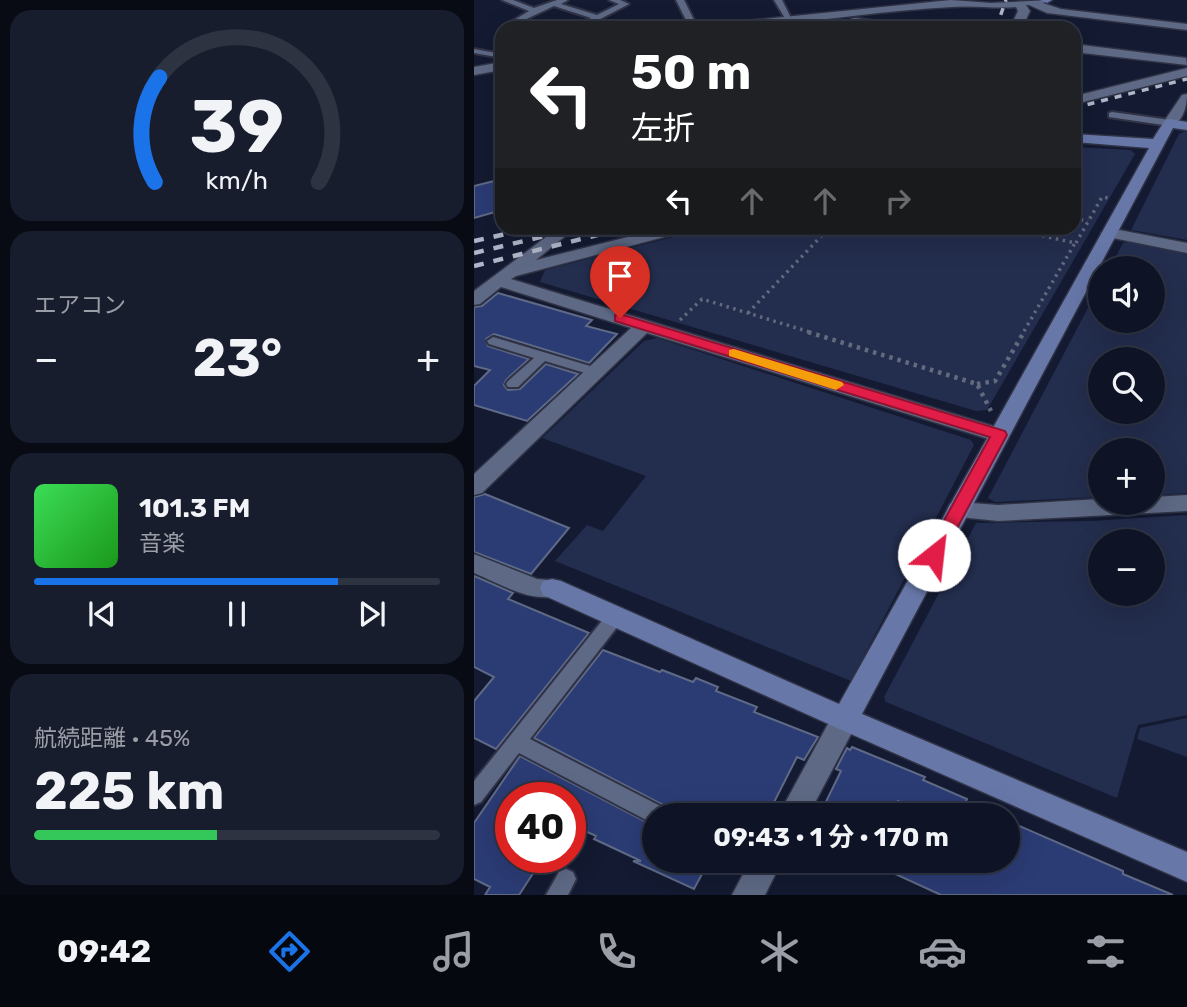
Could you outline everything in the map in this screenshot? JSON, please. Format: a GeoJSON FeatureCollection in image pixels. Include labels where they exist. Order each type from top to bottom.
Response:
{"type":"FeatureCollection","features":[{"type":"Feature","properties":{"kind":"street"},"geometry":{"type":"LineString","coordinates":[[852,0],[863,11]]}},
{"type":"Feature","properties":{"kind":"street"},"geometry":{"type":"LineString","coordinates":[[800,21],[863,11],[1038,1],[1061,12],[1187,27]]}},
{"type":"Feature","properties":{"kind":"street"},"geometry":{"type":"LineString","coordinates":[[1019,21],[1024,11],[1038,1]]}},
{"type":"Feature","properties":{"kind":"street"},"geometry":{"type":"LineString","coordinates":[[861,21],[972,10],[976,3]]}},
{"type":"Feature","properties":{"kind":"street"},"geometry":{"type":"LineString","coordinates":[[1081,49],[1187,61]]}},
{"type":"Feature","properties":{"kind":"street"},"geometry":{"type":"LineString","coordinates":[[474,71],[495,67]]}},
{"type":"Feature","properties":{"kind":"street"},"geometry":{"type":"LineString","coordinates":[[1081,98],[1187,72]]}},
{"type":"Feature","properties":{"kind":"street"},"geometry":{"type":"LineString","coordinates":[[799,803],[958,510],[998,424],[1102,228],[1187,98]]}},
{"type":"Feature","properties":{"kind":"street"},"geometry":{"type":"LineString","coordinates":[[1081,138],[1164,134],[1187,126]]}},
{"type":"Feature","properties":{"kind":"street"},"geometry":{"type":"LineString","coordinates":[[1102,228],[1187,248]]}},
{"type":"Feature","properties":{"kind":"street"},"geometry":{"type":"LineString","coordinates":[[474,300],[558,235]]}},
{"type":"Feature","properties":{"kind":"street"},"geometry":{"type":"LineString","coordinates":[[505,276],[654,235]]}},
{"type":"Feature","properties":{"kind":"street"},"geometry":{"type":"LineString","coordinates":[[505,276],[645,326],[998,424]]}},
{"type":"Feature","properties":{"kind":"street"},"geometry":{"type":"LineString","coordinates":[[474,487],[645,326]]}},
{"type":"Feature","properties":{"kind":"street"},"geometry":{"type":"LineString","coordinates":[[958,510],[998,513],[1187,503]]}},
{"type":"Feature","properties":{"kind":"street"},"geometry":{"type":"LineString","coordinates":[[474,562],[535,588],[552,589],[1187,867]]}},
{"type":"Feature","properties":{"kind":"lane"},"geometry":{"type":"LineString","coordinates":[[506,0],[535,10]]}},
{"type":"Feature","properties":{"kind":"lane"},"geometry":{"type":"LineString","coordinates":[[517,21],[535,10],[564,0]]}},
{"type":"Feature","properties":{"kind":"lane"},"geometry":{"type":"LineString","coordinates":[[590,21],[624,4],[613,0]]}},
{"type":"Feature","properties":{"kind":"lane"},"geometry":{"type":"LineString","coordinates":[[680,0],[690,21]]}},
{"type":"Feature","properties":{"kind":"lane"},"geometry":{"type":"LineString","coordinates":[[778,0],[786,21]]}},
{"type":"Feature","properties":{"kind":"lane"},"geometry":{"type":"LineString","coordinates":[[554,4],[595,18]]}},
{"type":"Feature","properties":{"kind":"lane"},"geometry":{"type":"LineString","coordinates":[[474,51],[495,55]]}},
{"type":"Feature","properties":{"kind":"lane"},"geometry":{"type":"LineString","coordinates":[[1112,115],[1164,134]]}},
{"type":"Feature","properties":{"kind":"lane"},"geometry":{"type":"LineString","coordinates":[[493,341],[595,372]]}},
{"type":"Feature","properties":{"kind":"lane"},"geometry":{"type":"LineString","coordinates":[[513,384],[543,356]]}},
{"type":"Feature","properties":{"kind":"lane"},"geometry":{"type":"LineString","coordinates":[[474,796],[615,617]]}},
{"type":"Feature","properties":{"kind":"lane"},"geometry":{"type":"LineString","coordinates":[[517,742],[642,807]]}},
{"type":"Feature","properties":{"kind":"path"},"geometry":{"type":"LineString","coordinates":[[1081,220],[1102,228]]}},
{"type":"Feature","properties":{"kind":"path"},"geometry":{"type":"LineString","coordinates":[[747,313],[822,235]]}},
{"type":"Feature","properties":{"kind":"path"},"geometry":{"type":"LineString","coordinates":[[667,332],[702,299],[977,384],[994,381],[1075,243],[1039,235]]}},
{"type":"Feature","properties":{"kind":"path"},"geometry":{"type":"LineString","coordinates":[[977,384],[998,424]]}},
{"type":"Feature","properties":{"kind":"shaded area"},"geometry":{"type":"Polygon","coordinates":[[[1187,130],[1187,240],[1131,230],[1179,134],[1187,130]]]}},
{"type":"Feature","properties":{"kind":"shaded area"},"geometry":{"type":"Polygon","coordinates":[[[1081,147],[1131,150],[1135,154],[987,410],[976,411],[540,282],[545,270],[681,235],[1081,235],[1081,147]]]}},
{"type":"Feature","properties":{"kind":"shaded area"},"geometry":{"type":"Polygon","coordinates":[[[1128,242],[1187,254],[1187,493],[1165,494],[1165,438],[1088,438],[1088,498],[995,502],[988,498],[1088,308],[1088,333],[1165,333],[1165,256],[1116,256],[1123,243],[1128,242]]]}},
{"type":"Feature","properties":{"kind":"shaded area"},"geometry":{"type":"Polygon","coordinates":[[[657,338],[971,440],[974,445],[851,681],[555,561],[587,525],[603,531],[646,476],[542,438],[644,341],[657,338]]]}},
{"type":"Feature","properties":{"kind":"shaded area"},"geometry":{"type":"Polygon","coordinates":[[[1187,515],[1187,715],[1138,725],[1117,798],[886,702],[884,697],[976,523],[1091,521],[1187,515]]]}},
{"type":"Feature","properties":{"kind":"shaded area"},"geometry":{"type":"Polygon","coordinates":[[[1187,718],[1187,757],[1137,739],[1140,728],[1187,718]]]}},
{"type":"Feature","properties":{"kind":"building"},"geometry":{"type":"Polygon","coordinates":[[[495,181],[495,212],[474,218],[474,186],[495,181]]]}},
{"type":"Feature","properties":{"kind":"building"},"geometry":{"type":"Polygon","coordinates":[[[498,293],[592,320],[586,326],[617,334],[589,363],[494,334],[486,339],[488,346],[529,359],[506,380],[504,385],[508,390],[520,389],[546,364],[578,374],[527,421],[474,405],[474,386],[490,370],[474,366],[474,307],[482,306],[498,293]]]}},
{"type":"Feature","properties":{"kind":"building"},"geometry":{"type":"Polygon","coordinates":[[[485,494],[569,528],[531,574],[474,552],[474,497],[485,494]]]}},
{"type":"Feature","properties":{"kind":"building"},"geometry":{"type":"Polygon","coordinates":[[[474,576],[513,593],[508,599],[589,633],[496,749],[474,738],[474,701],[494,677],[474,667],[474,576]]]}},
{"type":"Feature","properties":{"kind":"building"},"geometry":{"type":"Polygon","coordinates":[[[603,650],[693,682],[696,678],[718,687],[716,691],[757,707],[754,712],[818,737],[804,760],[797,757],[774,803],[659,803],[534,738],[603,650]]]}},
{"type":"Feature","properties":{"kind":"building"},"geometry":{"type":"Polygon","coordinates":[[[852,747],[925,777],[923,780],[967,799],[965,803],[825,803],[841,771],[836,769],[847,748],[850,750],[852,747]]]}},
{"type":"Feature","properties":{"kind":"building"},"geometry":{"type":"Polygon","coordinates":[[[520,756],[570,782],[502,782],[520,756]]]}},
{"type":"Feature","properties":{"kind":"building"},"geometry":{"type":"Polygon","coordinates":[[[586,790],[642,820],[642,865],[633,861],[641,861],[594,839],[596,836],[586,831],[586,790]]]}},
{"type":"Feature","properties":{"kind":"building"},"geometry":{"type":"Polygon","coordinates":[[[495,792],[495,873],[533,873],[519,895],[485,895],[490,887],[474,879],[474,823],[495,792]]]}},
{"type":"Feature","properties":{"kind":"building"},"geometry":{"type":"Polygon","coordinates":[[[1020,826],[1173,895],[941,895],[893,873],[1020,873],[1020,826]]]}},
{"type":"Feature","properties":{"kind":"building"},"geometry":{"type":"Polygon","coordinates":[[[659,873],[703,873],[694,889],[659,873]]]}},
{"type":"Feature","properties":{"kind":"railway"},"geometry":{"type":"LineString","coordinates":[[998,21],[1006,0]]}},
{"type":"Feature","properties":{"kind":"railway"},"geometry":{"type":"LineString","coordinates":[[1081,106],[1187,79]]}},
{"type":"Feature","properties":{"kind":"railway"},"geometry":{"type":"LineString","coordinates":[[474,241],[501,235]]}},
{"type":"Feature","properties":{"kind":"railway"},"geometry":{"type":"LineString","coordinates":[[474,253],[549,235]]}},
{"type":"Feature","properties":{"kind":"railway"},"geometry":{"type":"LineString","coordinates":[[474,266],[597,235]]}},
{"type":"Feature","properties":{"kind":"slow traffic"},"geometry":{"type":"LineString","coordinates":[[734,353],[836,385]]}},
{"type":"Feature","properties":{"kind":"route"},"geometry":{"type":"LineString","coordinates":[[620,318],[999,435],[934,555]]}}]}
